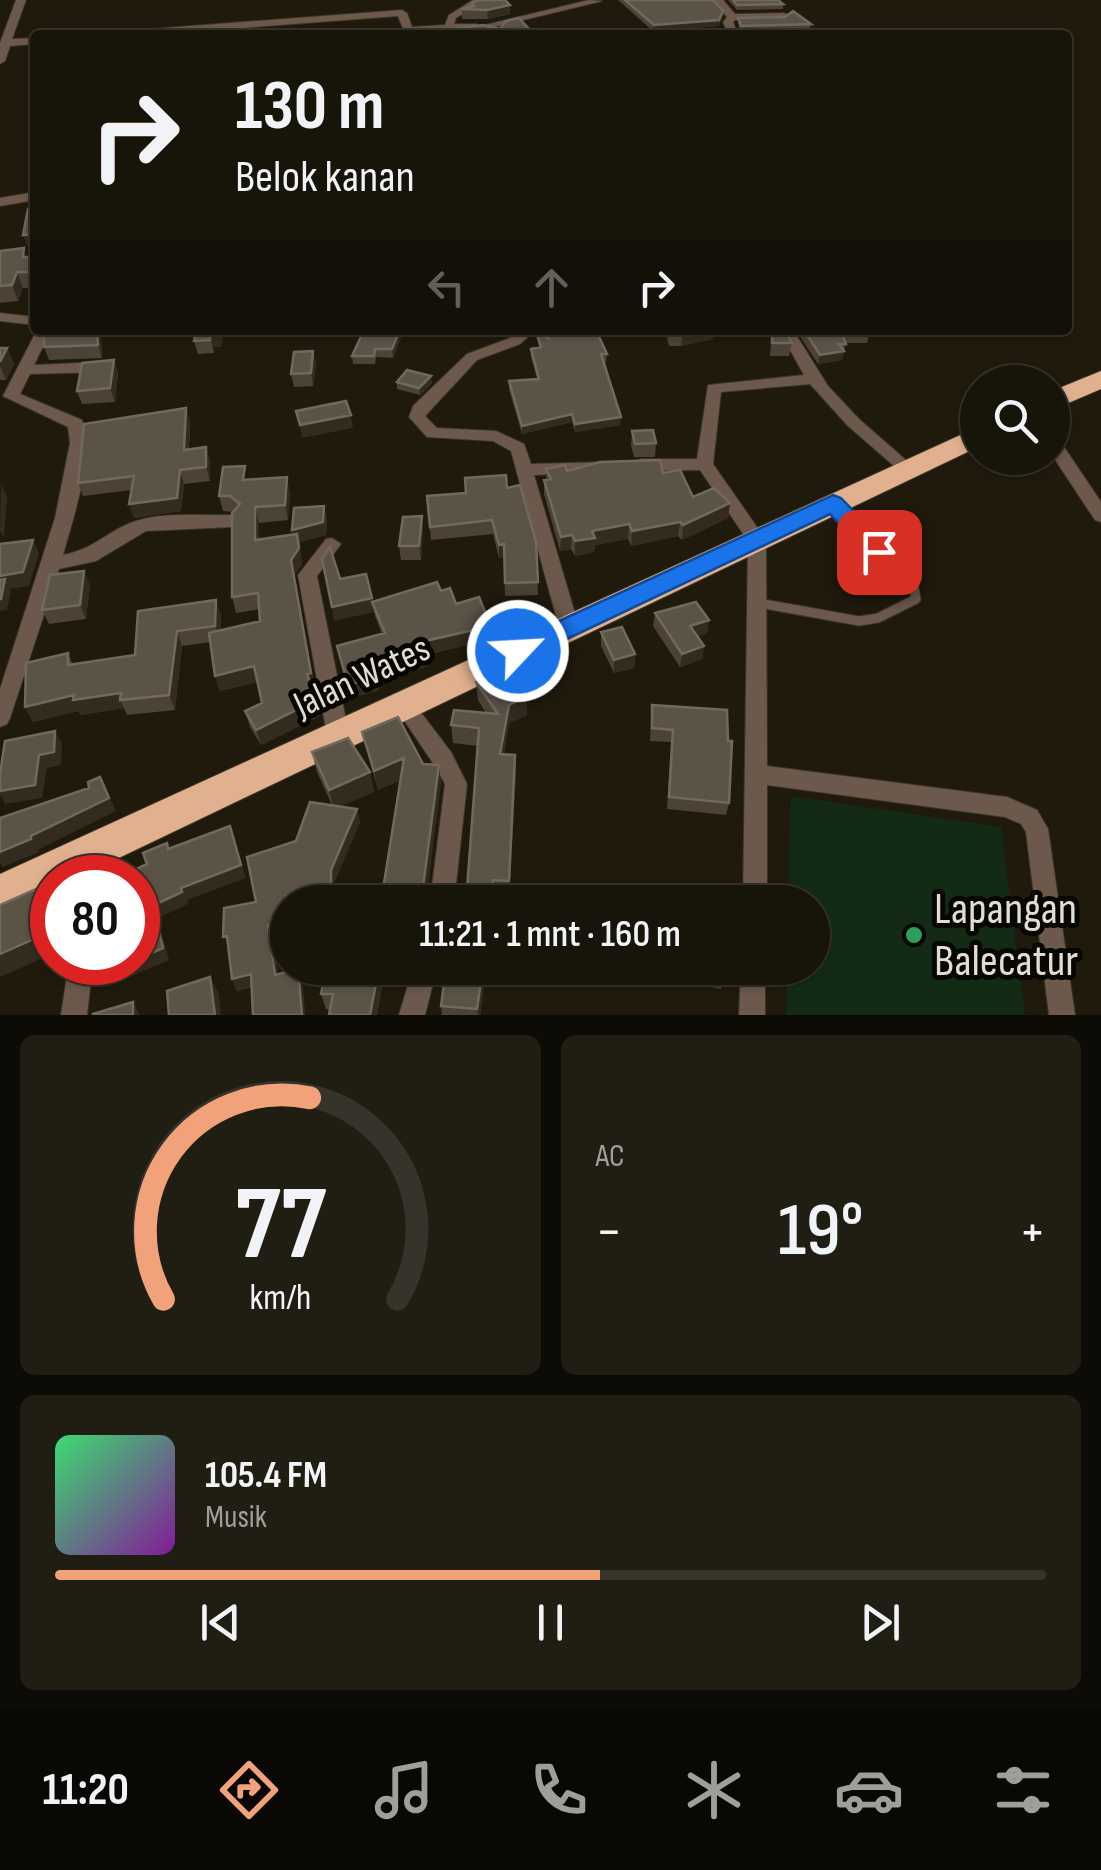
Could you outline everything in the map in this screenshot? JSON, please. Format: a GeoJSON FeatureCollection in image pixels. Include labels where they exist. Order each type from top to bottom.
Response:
{"type":"FeatureCollection","features":[{"type":"Feature","properties":{"kind":"highway"},"geometry":{"type":"LineString","coordinates":[[1070,393],[1101,378]]}},
{"type":"Feature","properties":{"kind":"highway","name":"Jalan Wates"},"geometry":{"type":"LineString","coordinates":[[108,855],[338,734],[960,444]]}},
{"type":"Feature","properties":{"kind":"highway","name":"Jalan Wates"},"geometry":{"type":"LineString","coordinates":[[0,894],[30,884]]}},
{"type":"Feature","properties":{"kind":"street"},"geometry":{"type":"LineString","coordinates":[[0,60],[21,0]]}},
{"type":"Feature","properties":{"kind":"street"},"geometry":{"type":"LineString","coordinates":[[397,0],[405,30]]}},
{"type":"Feature","properties":{"kind":"street"},"geometry":{"type":"LineString","coordinates":[[448,29],[452,17],[480,0]]}},
{"type":"Feature","properties":{"kind":"street"},"geometry":{"type":"LineString","coordinates":[[718,0],[732,17]]}},
{"type":"Feature","properties":{"kind":"street"},"geometry":{"type":"LineString","coordinates":[[434,30],[490,26],[598,1]]}},
{"type":"Feature","properties":{"kind":"street"},"geometry":{"type":"LineString","coordinates":[[175,30],[402,12]]}},
{"type":"Feature","properties":{"kind":"street"},"geometry":{"type":"LineString","coordinates":[[730,30],[728,20],[732,17],[784,16]]}},
{"type":"Feature","properties":{"kind":"street"},"geometry":{"type":"LineString","coordinates":[[490,26],[494,30]]}},
{"type":"Feature","properties":{"kind":"street"},"geometry":{"type":"LineString","coordinates":[[5,43],[30,41]]}},
{"type":"Feature","properties":{"kind":"street"},"geometry":{"type":"LineString","coordinates":[[0,202],[30,197]]}},
{"type":"Feature","properties":{"kind":"street"},"geometry":{"type":"LineString","coordinates":[[0,317],[30,320]]}},
{"type":"Feature","properties":{"kind":"street"},"geometry":{"type":"LineString","coordinates":[[0,718],[28,642],[75,476],[82,434],[76,424],[11,396],[22,360],[40,335]]}},
{"type":"Feature","properties":{"kind":"street"},"geometry":{"type":"LineString","coordinates":[[522,335],[460,367],[418,410],[417,417],[433,433],[496,436],[510,440],[518,448],[569,627]]}},
{"type":"Feature","properties":{"kind":"street"},"geometry":{"type":"LineString","coordinates":[[789,335],[811,378],[864,434],[907,468]]}},
{"type":"Feature","properties":{"kind":"street"},"geometry":{"type":"LineString","coordinates":[[22,360],[115,366]]}},
{"type":"Feature","properties":{"kind":"street"},"geometry":{"type":"LineString","coordinates":[[756,885],[758,540],[705,464],[714,388],[811,378]]}},
{"type":"Feature","properties":{"kind":"street"},"geometry":{"type":"LineString","coordinates":[[524,470],[705,464]]}},
{"type":"Feature","properties":{"kind":"street"},"geometry":{"type":"LineString","coordinates":[[1070,469],[1101,516]]}},
{"type":"Feature","properties":{"kind":"street"},"geometry":{"type":"LineString","coordinates":[[50,564],[90,556],[133,529],[232,521]]}},
{"type":"Feature","properties":{"kind":"street"},"geometry":{"type":"LineString","coordinates":[[332,544],[307,574],[338,734]]}},
{"type":"Feature","properties":{"kind":"street"},"geometry":{"type":"LineString","coordinates":[[402,704],[451,770],[456,784],[444,885]]}},
{"type":"Feature","properties":{"kind":"street"},"geometry":{"type":"LineString","coordinates":[[756,774],[1007,807],[1029,817],[1037,829],[1062,1015]]}},
{"type":"Feature","properties":{"kind":"street"},"geometry":{"type":"LineString","coordinates":[[74,1015],[78,985]]}},
{"type":"Feature","properties":{"kind":"street"},"geometry":{"type":"LineString","coordinates":[[412,1015],[421,985]]}},
{"type":"Feature","properties":{"kind":"street"},"geometry":{"type":"LineString","coordinates":[[752,1015],[753,985]]}},
{"type":"Feature","properties":{"kind":"lane"},"geometry":{"type":"LineString","coordinates":[[756,603],[859,621],[878,618],[916,599],[914,588],[833,503]]}},
{"type":"Feature","properties":{"kind":"green space","name":"Lapangan Balecatur"},"geometry":{"type":"Polygon","coordinates":[[[791,796],[1001,827],[1025,1015],[786,1015],[787,985],[830,985],[830,885],[788,885],[791,796]]]}},
{"type":"Feature","properties":{"kind":"building"},"geometry":{"type":"Polygon","coordinates":[[[505,0],[510,5],[487,10],[462,9],[474,6],[472,3],[505,0]]]}},
{"type":"Feature","properties":{"kind":"building"},"geometry":{"type":"Polygon","coordinates":[[[625,0],[713,0],[723,11],[719,20],[654,25],[625,0]]]}},
{"type":"Feature","properties":{"kind":"building"},"geometry":{"type":"Polygon","coordinates":[[[733,0],[778,0],[783,4],[737,5],[733,0]]]}},
{"type":"Feature","properties":{"kind":"building"},"geometry":{"type":"Polygon","coordinates":[[[793,11],[811,24],[741,26],[738,18],[785,17],[793,11]]]}},
{"type":"Feature","properties":{"kind":"building"},"geometry":{"type":"Polygon","coordinates":[[[519,18],[530,30],[442,30],[483,25],[500,29],[506,21],[519,18]]]}},
{"type":"Feature","properties":{"kind":"building"},"geometry":{"type":"Polygon","coordinates":[[[30,206],[30,234],[23,235],[30,206]]]}},
{"type":"Feature","properties":{"kind":"building"},"geometry":{"type":"Polygon","coordinates":[[[24,248],[23,257],[30,257],[30,272],[17,272],[12,285],[0,286],[0,251],[24,248]]]}},
{"type":"Feature","properties":{"kind":"building"},"geometry":{"type":"Polygon","coordinates":[[[44,335],[97,335],[98,345],[44,347],[44,335]]]}},
{"type":"Feature","properties":{"kind":"building"},"geometry":{"type":"Polygon","coordinates":[[[195,335],[210,335],[210,340],[194,341],[195,335]]]}},
{"type":"Feature","properties":{"kind":"building"},"geometry":{"type":"Polygon","coordinates":[[[362,335],[398,335],[392,349],[375,349],[374,356],[352,356],[362,335]]]}},
{"type":"Feature","properties":{"kind":"building"},"geometry":{"type":"Polygon","coordinates":[[[537,335],[548,338],[546,335],[598,335],[607,354],[601,354],[621,417],[575,424],[572,414],[522,426],[509,381],[539,379],[531,349],[541,347],[537,335]]]}},
{"type":"Feature","properties":{"kind":"building"},"geometry":{"type":"Polygon","coordinates":[[[772,335],[788,335],[792,343],[772,343],[772,335]]]}},
{"type":"Feature","properties":{"kind":"building"},"geometry":{"type":"Polygon","coordinates":[[[807,335],[842,335],[846,344],[839,344],[844,351],[820,355],[807,335]]]}},
{"type":"Feature","properties":{"kind":"building"},"geometry":{"type":"Polygon","coordinates":[[[313,351],[311,373],[291,374],[294,352],[313,351]]]}},
{"type":"Feature","properties":{"kind":"building"},"geometry":{"type":"Polygon","coordinates":[[[114,360],[110,388],[77,391],[82,363],[114,360]]]}},
{"type":"Feature","properties":{"kind":"building"},"geometry":{"type":"Polygon","coordinates":[[[407,370],[431,376],[419,388],[397,382],[407,370]]]}},
{"type":"Feature","properties":{"kind":"building"},"geometry":{"type":"Polygon","coordinates":[[[346,401],[351,415],[300,425],[296,411],[346,401]]]}},
{"type":"Feature","properties":{"kind":"building"},"geometry":{"type":"Polygon","coordinates":[[[186,408],[184,450],[206,447],[206,467],[180,470],[177,498],[129,504],[134,476],[78,483],[84,424],[186,408]]]}},
{"type":"Feature","properties":{"kind":"building"},"geometry":{"type":"Polygon","coordinates":[[[653,430],[656,443],[635,444],[632,431],[653,430]]]}},
{"type":"Feature","properties":{"kind":"building"},"geometry":{"type":"Polygon","coordinates":[[[660,460],[663,473],[680,470],[693,497],[714,488],[730,503],[683,525],[680,522],[632,531],[629,524],[592,531],[595,538],[575,541],[572,535],[561,537],[544,480],[551,479],[546,469],[565,465],[567,471],[600,462],[660,460]]]}},
{"type":"Feature","properties":{"kind":"building"},"geometry":{"type":"Polygon","coordinates":[[[245,466],[243,480],[287,477],[285,505],[255,507],[255,540],[297,534],[299,548],[291,560],[311,673],[307,674],[316,700],[256,730],[245,711],[262,703],[254,666],[215,676],[209,633],[260,621],[258,593],[232,597],[232,513],[240,504],[230,496],[219,496],[223,467],[245,466]]]}},
{"type":"Feature","properties":{"kind":"building"},"geometry":{"type":"Polygon","coordinates":[[[506,475],[507,488],[520,485],[536,542],[538,582],[505,583],[504,544],[499,545],[492,520],[430,527],[427,496],[466,493],[465,478],[506,475]]]}},
{"type":"Feature","properties":{"kind":"building"},"geometry":{"type":"Polygon","coordinates":[[[324,506],[323,522],[292,530],[294,508],[324,506]]]}},
{"type":"Feature","properties":{"kind":"building"},"geometry":{"type":"Polygon","coordinates":[[[422,516],[419,546],[399,546],[403,517],[422,516]]]}},
{"type":"Feature","properties":{"kind":"building"},"geometry":{"type":"Polygon","coordinates":[[[33,540],[23,572],[0,576],[0,544],[33,540]]]}},
{"type":"Feature","properties":{"kind":"building"},"geometry":{"type":"Polygon","coordinates":[[[330,547],[340,579],[366,574],[372,598],[332,607],[322,559],[330,547]]]}},
{"type":"Feature","properties":{"kind":"building"},"geometry":{"type":"Polygon","coordinates":[[[84,571],[80,605],[42,610],[50,575],[84,571]]]}},
{"type":"Feature","properties":{"kind":"building"},"geometry":{"type":"Polygon","coordinates":[[[437,582],[441,591],[450,588],[456,604],[479,597],[491,626],[421,642],[426,653],[374,669],[377,677],[348,685],[337,646],[385,633],[372,602],[437,582]]]}},
{"type":"Feature","properties":{"kind":"building"},"geometry":{"type":"Polygon","coordinates":[[[216,600],[215,626],[177,631],[169,695],[120,700],[121,693],[73,700],[74,695],[25,707],[26,663],[68,653],[68,665],[135,655],[138,611],[216,600]]]}},
{"type":"Feature","properties":{"kind":"building"},"geometry":{"type":"Polygon","coordinates":[[[696,602],[709,620],[690,626],[704,646],[682,654],[655,613],[696,602]]]}},
{"type":"Feature","properties":{"kind":"building"},"geometry":{"type":"Polygon","coordinates":[[[622,627],[635,654],[614,660],[601,632],[622,627]]]}},
{"type":"Feature","properties":{"kind":"building"},"geometry":{"type":"Polygon","coordinates":[[[508,668],[527,696],[509,705],[500,754],[515,755],[509,881],[493,880],[493,885],[467,885],[479,728],[451,725],[454,710],[498,714],[476,682],[508,668]]]}},
{"type":"Feature","properties":{"kind":"building"},"geometry":{"type":"Polygon","coordinates":[[[652,705],[727,710],[728,741],[732,741],[729,803],[669,797],[673,730],[652,728],[652,705]]]}},
{"type":"Feature","properties":{"kind":"building"},"geometry":{"type":"Polygon","coordinates":[[[398,717],[423,764],[439,765],[423,885],[384,885],[404,758],[374,771],[362,732],[398,717]]]}},
{"type":"Feature","properties":{"kind":"building"},"geometry":{"type":"Polygon","coordinates":[[[55,731],[54,752],[39,755],[35,785],[0,791],[5,741],[55,731]]]}},
{"type":"Feature","properties":{"kind":"building"},"geometry":{"type":"Polygon","coordinates":[[[348,738],[370,772],[329,790],[312,752],[348,738]]]}},
{"type":"Feature","properties":{"kind":"building"},"geometry":{"type":"Polygon","coordinates":[[[100,777],[109,798],[0,852],[0,818],[89,788],[88,782],[100,777]]]}},
{"type":"Feature","properties":{"kind":"building"},"geometry":{"type":"Polygon","coordinates":[[[310,802],[357,809],[331,870],[331,885],[270,885],[270,985],[299,985],[302,1015],[253,1015],[251,974],[232,979],[227,936],[223,937],[224,908],[256,902],[247,857],[296,841],[310,802]]]}},
{"type":"Feature","properties":{"kind":"building"},"geometry":{"type":"Polygon","coordinates":[[[230,826],[241,865],[181,888],[182,892],[160,902],[160,855],[143,853],[167,843],[168,849],[230,826]]]}},
{"type":"Feature","properties":{"kind":"building"},"geometry":{"type":"Polygon","coordinates":[[[30,892],[30,941],[0,954],[0,905],[30,892]]]}},
{"type":"Feature","properties":{"kind":"building"},"geometry":{"type":"Polygon","coordinates":[[[210,977],[215,1015],[169,1015],[167,991],[210,977]]]}},
{"type":"Feature","properties":{"kind":"building"},"geometry":{"type":"Polygon","coordinates":[[[323,985],[376,985],[370,1015],[329,1015],[333,994],[321,994],[323,985]]]}},
{"type":"Feature","properties":{"kind":"building"},"geometry":{"type":"Polygon","coordinates":[[[444,985],[481,985],[477,1009],[441,1006],[444,985]]]}},
{"type":"Feature","properties":{"kind":"building"},"geometry":{"type":"Polygon","coordinates":[[[133,1002],[133,1015],[93,1015],[93,1014],[133,1002]]]}},
{"type":"Feature","properties":{"kind":"place","name":"Lapangan Balecatur"},"geometry":{"type":"Point","coordinates":[914,935]}},
{"type":"Feature","properties":{"kind":"route"},"geometry":{"type":"LineString","coordinates":[[518,651],[833,503],[879,552]]}}]}
